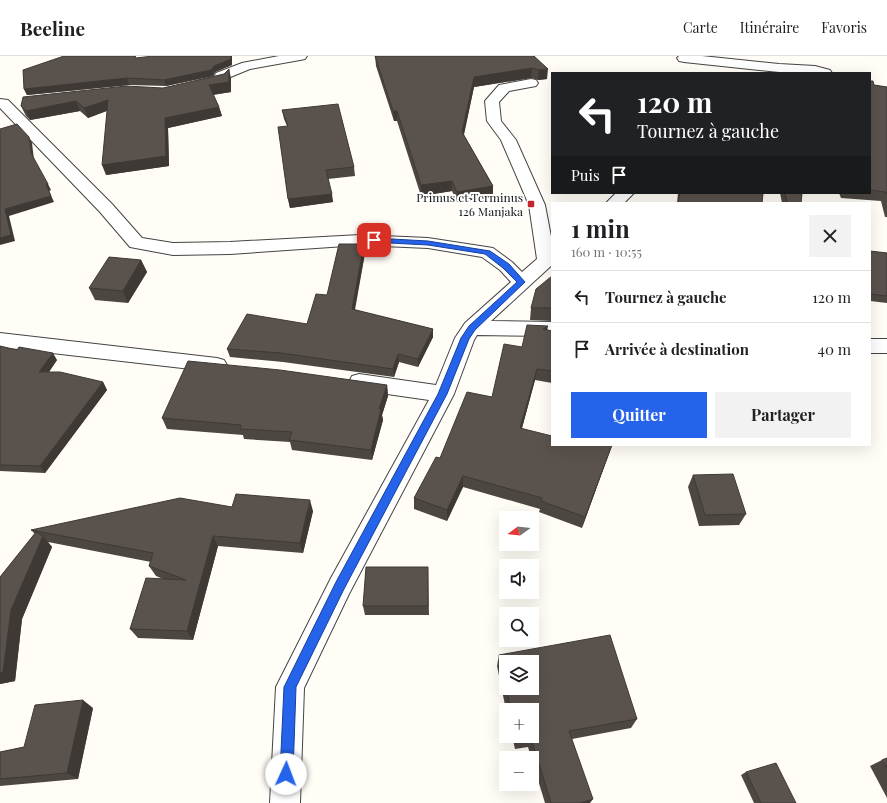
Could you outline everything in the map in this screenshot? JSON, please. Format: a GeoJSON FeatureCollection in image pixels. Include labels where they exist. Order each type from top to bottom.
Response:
{"type":"FeatureCollection","features":[{"type":"Feature","properties":{"kind":"street"},"geometry":{"type":"LineString","coordinates":[[191,86],[221,79],[221,76],[247,66],[300,56]]}},
{"type":"Feature","properties":{"kind":"street"},"geometry":{"type":"LineString","coordinates":[[682,72],[684,57],[779,68],[815,70],[821,72]]}},
{"type":"Feature","properties":{"kind":"street"},"geometry":{"type":"LineString","coordinates":[[285,803],[290,687],[340,586],[443,394],[466,338],[472,328],[549,257],[537,205],[508,140],[494,121],[492,101],[504,88],[531,83]]}},
{"type":"Feature","properties":{"kind":"street"},"geometry":{"type":"LineString","coordinates":[[7,102],[106,208],[136,243],[173,249],[230,248],[360,240],[428,243],[487,252],[506,266],[522,282]]}},
{"type":"Feature","properties":{"kind":"street"},"geometry":{"type":"LineString","coordinates":[[615,202],[625,194]]}},
{"type":"Feature","properties":{"kind":"street"},"geometry":{"type":"LineString","coordinates":[[472,328],[551,329]]}},
{"type":"Feature","properties":{"kind":"street"},"geometry":{"type":"LineString","coordinates":[[0,340],[179,362],[235,367]]}},
{"type":"Feature","properties":{"kind":"street"},"geometry":{"type":"LineString","coordinates":[[871,346],[887,346]]}},
{"type":"Feature","properties":{"kind":"street"},"geometry":{"type":"LineString","coordinates":[[344,380],[443,394]]}},
{"type":"Feature","properties":{"kind":"building"},"geometry":{"type":"Polygon","coordinates":[[[64,56],[135,56],[136,58],[153,56],[231,56],[231,59],[214,66],[211,70],[164,80],[127,78],[24,89],[23,70],[64,56]]]}},
{"type":"Feature","properties":{"kind":"building"},"geometry":{"type":"Polygon","coordinates":[[[375,56],[534,56],[548,69],[539,70],[532,68],[474,77],[462,132],[493,186],[457,192],[452,181],[421,185],[397,111],[393,111],[375,56]]]}},
{"type":"Feature","properties":{"kind":"building"},"geometry":{"type":"Polygon","coordinates":[[[229,69],[229,82],[209,85],[219,107],[165,118],[166,156],[102,165],[108,100],[84,108],[76,101],[26,111],[21,106],[23,97],[126,86],[163,88],[224,74],[229,69]]]}},
{"type":"Feature","properties":{"kind":"building"},"geometry":{"type":"Polygon","coordinates":[[[871,81],[873,81],[874,85],[887,87],[887,194],[886,192],[871,190],[871,81]]]}},
{"type":"Feature","properties":{"kind":"building"},"geometry":{"type":"Polygon","coordinates":[[[338,104],[354,167],[326,170],[332,194],[288,199],[278,127],[288,126],[282,110],[338,104]]]}},
{"type":"Feature","properties":{"kind":"building"},"geometry":{"type":"Polygon","coordinates":[[[17,124],[29,137],[31,153],[48,184],[46,184],[51,196],[5,209],[11,235],[0,238],[0,129],[17,124]]]}},
{"type":"Feature","properties":{"kind":"building"},"geometry":{"type":"Polygon","coordinates":[[[680,194],[763,194],[762,202],[678,202],[680,194]]]}},
{"type":"Feature","properties":{"kind":"building"},"geometry":{"type":"Polygon","coordinates":[[[785,194],[802,194],[801,202],[787,202],[785,194]]]}},
{"type":"Feature","properties":{"kind":"building"},"geometry":{"type":"Polygon","coordinates":[[[339,244],[364,244],[352,309],[433,329],[418,359],[398,354],[393,369],[281,353],[227,349],[247,314],[307,324],[316,294],[327,295],[339,244]]]}},
{"type":"Feature","properties":{"kind":"building"},"geometry":{"type":"Polygon","coordinates":[[[871,251],[887,253],[887,296],[871,294],[871,251]]]}},
{"type":"Feature","properties":{"kind":"building"},"geometry":{"type":"Polygon","coordinates":[[[109,257],[141,260],[123,291],[89,288],[109,257]]]}},
{"type":"Feature","properties":{"kind":"building"},"geometry":{"type":"Polygon","coordinates":[[[551,277],[551,308],[531,308],[536,289],[551,277]]]}},
{"type":"Feature","properties":{"kind":"building"},"geometry":{"type":"Polygon","coordinates":[[[527,325],[548,326],[543,329],[551,331],[551,371],[537,369],[520,428],[551,436],[551,446],[612,446],[585,517],[541,501],[542,498],[463,476],[447,510],[414,498],[436,457],[440,458],[467,392],[492,397],[504,344],[522,347],[527,325]]]}},
{"type":"Feature","properties":{"kind":"building"},"geometry":{"type":"Polygon","coordinates":[[[0,346],[17,350],[19,347],[53,353],[39,372],[60,372],[103,382],[40,466],[0,465],[0,346]]]}},
{"type":"Feature","properties":{"kind":"building"},"geometry":{"type":"Polygon","coordinates":[[[188,361],[280,370],[387,385],[379,409],[381,409],[371,450],[289,440],[292,432],[240,429],[241,425],[162,418],[188,361]]]}},
{"type":"Feature","properties":{"kind":"building"},"geometry":{"type":"Polygon","coordinates":[[[733,474],[746,514],[705,515],[693,475],[733,474]]]}},
{"type":"Feature","properties":{"kind":"building"},"geometry":{"type":"Polygon","coordinates":[[[236,494],[310,500],[300,543],[213,536],[187,631],[130,629],[146,578],[186,580],[149,566],[153,553],[31,530],[180,498],[232,507],[236,494]]]}},
{"type":"Feature","properties":{"kind":"building"},"geometry":{"type":"Polygon","coordinates":[[[36,532],[43,536],[11,610],[3,672],[0,673],[0,577],[36,532]]]}},
{"type":"Feature","properties":{"kind":"building"},"geometry":{"type":"Polygon","coordinates":[[[366,567],[428,567],[428,606],[363,606],[366,567]]]}},
{"type":"Feature","properties":{"kind":"building"},"geometry":{"type":"Polygon","coordinates":[[[610,635],[637,719],[569,731],[593,799],[580,803],[551,803],[539,764],[539,751],[535,751],[533,743],[539,743],[539,703],[509,703],[508,695],[539,695],[539,655],[499,655],[610,635]]]}},
{"type":"Feature","properties":{"kind":"building"},"geometry":{"type":"Polygon","coordinates":[[[83,700],[67,773],[0,779],[0,752],[24,747],[35,705],[83,700]]]}},
{"type":"Feature","properties":{"kind":"building"},"geometry":{"type":"Polygon","coordinates":[[[887,758],[887,768],[882,760],[887,758]]]}},
{"type":"Feature","properties":{"kind":"building"},"geometry":{"type":"Polygon","coordinates":[[[776,763],[796,803],[761,803],[746,772],[776,763]]]}},
{"type":"Feature","properties":{"kind":"place","name":"Primus et Terminus 126 Manjaka"},"geometry":{"type":"Point","coordinates":[531,204]}},
{"type":"Feature","properties":{"kind":"route"},"geometry":{"type":"LineString","coordinates":[[286,774],[290,687],[340,586],[443,394],[466,338],[472,328],[522,282],[506,266],[487,252],[428,243],[374,240]]}}]}
